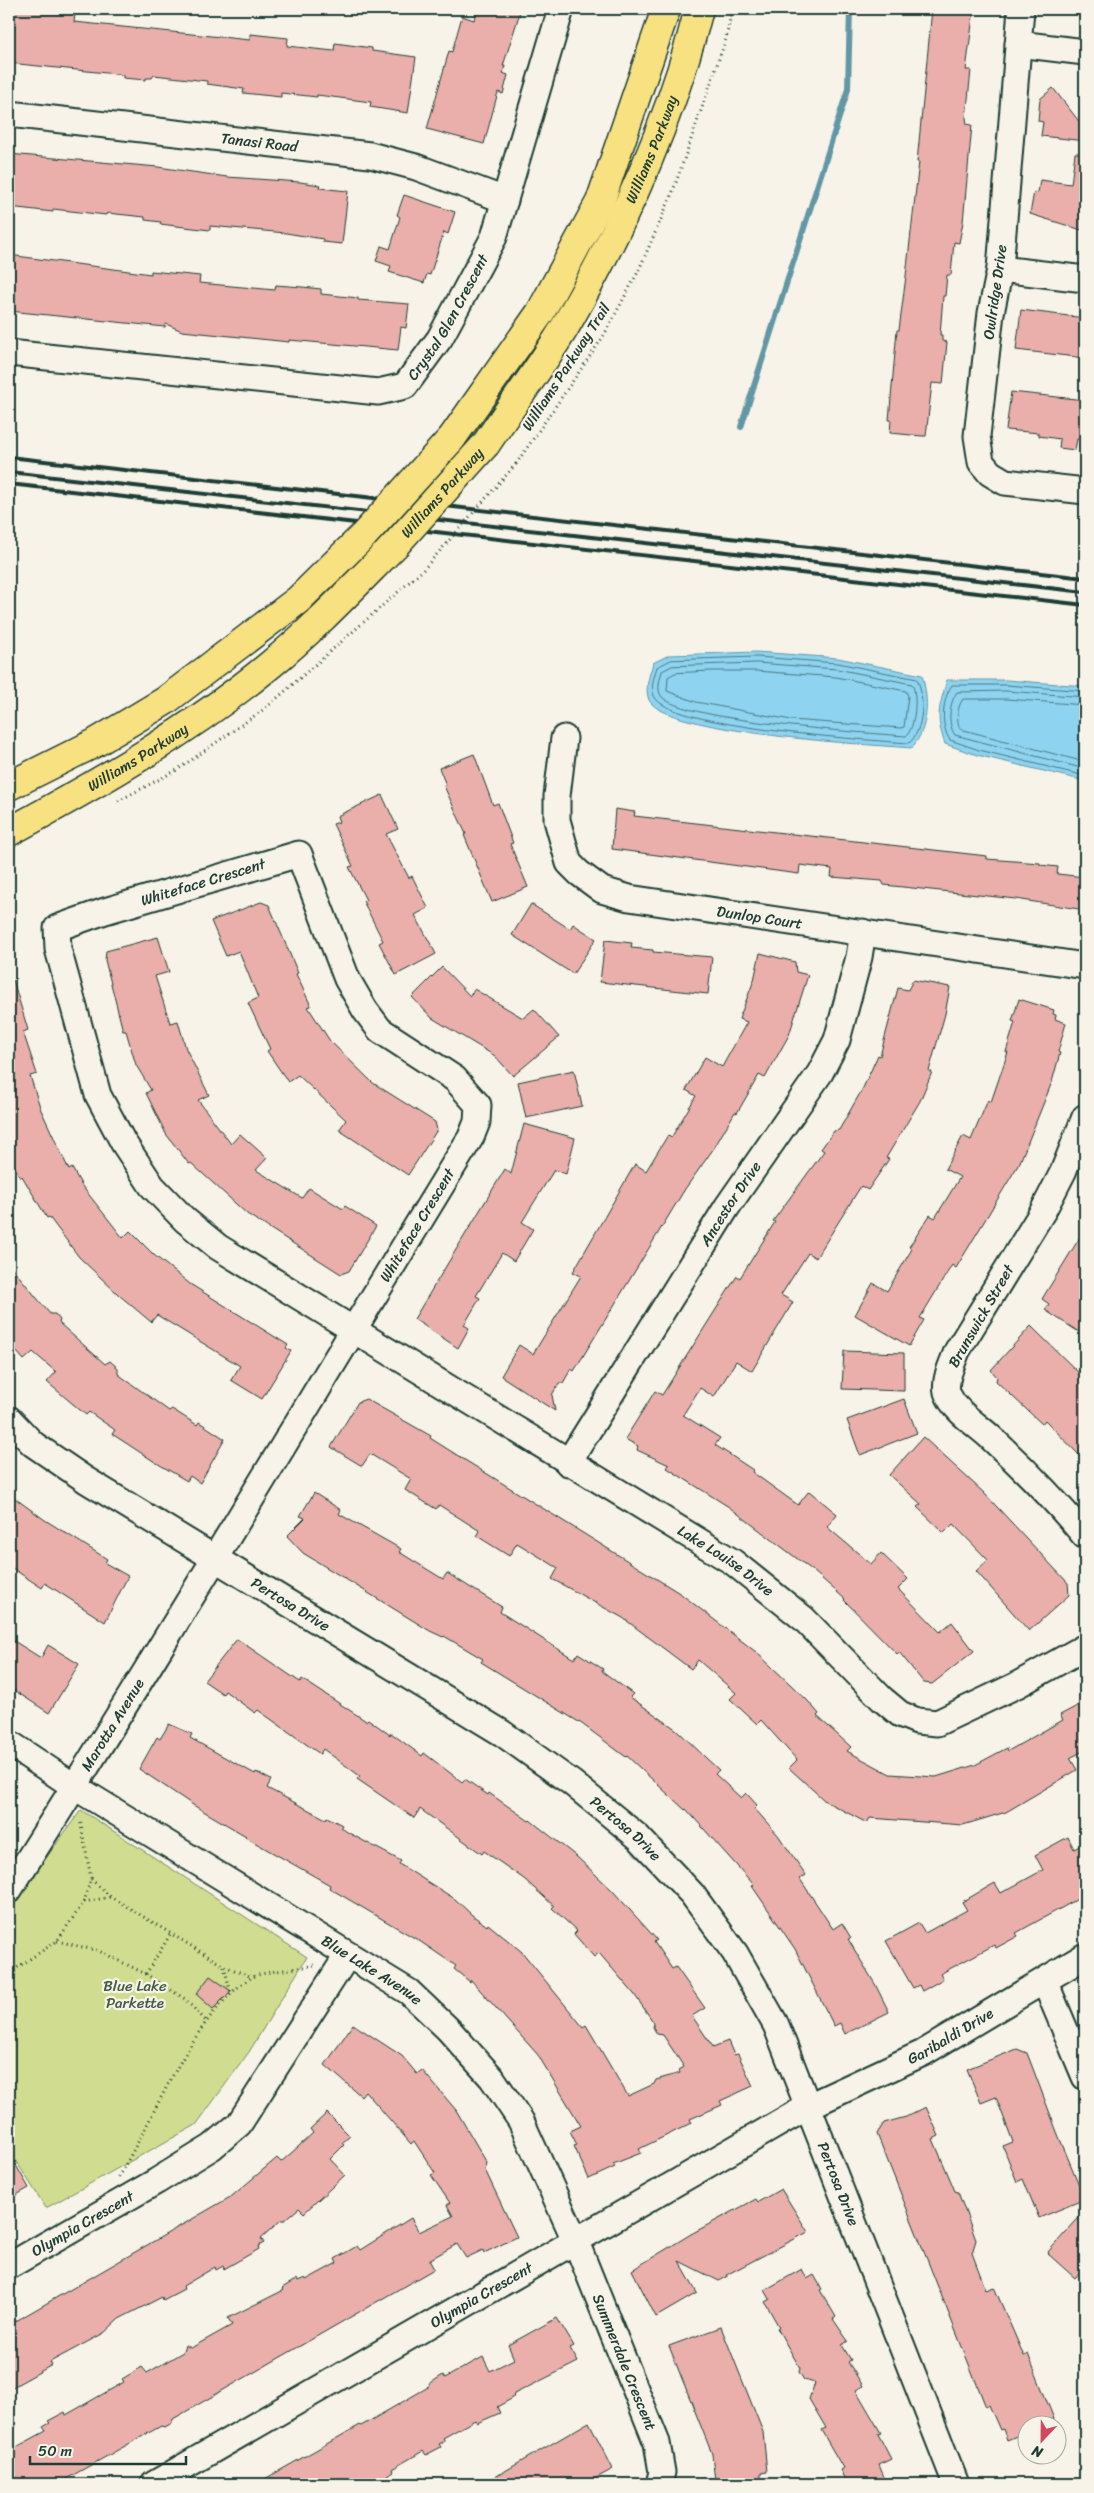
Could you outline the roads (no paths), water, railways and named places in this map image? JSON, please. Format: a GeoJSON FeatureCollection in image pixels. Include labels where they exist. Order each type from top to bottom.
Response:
{"type":"FeatureCollection","features":[{"type":"Feature","properties":{"kind":"main road","name":"Williams Parkway"},"geometry":{"type":"LineString","coordinates":[[9,786],[95,743],[165,701],[298,600],[364,535],[452,438],[540,313],[600,202],[666,9]]}},
{"type":"Feature","properties":{"kind":"main road","name":"Williams Parkway"},"geometry":{"type":"LineString","coordinates":[[9,832],[143,755],[214,707],[270,665],[320,620],[396,544],[486,444],[564,328],[626,212],[665,116],[699,9]]}},
{"type":"Feature","properties":{"kind":"street","name":"Crystal Glen Crescent"},"geometry":{"type":"LineString","coordinates":[[9,353],[378,392],[405,386],[445,330],[494,237],[561,9]]}},
{"type":"Feature","properties":{"kind":"street","name":"Owlridge Drive"},"geometry":{"type":"LineString","coordinates":[[1021,9],[1000,269],[991,312],[977,436],[981,462],[990,473],[1005,482],[1085,491]]}},
{"type":"Feature","properties":{"kind":"street"},"geometry":{"type":"LineString","coordinates":[[1018,44],[1085,52]]}},
{"type":"Feature","properties":{"kind":"street","name":"Tanasi Road"},"geometry":{"type":"LineString","coordinates":[[9,114],[370,155],[416,167],[505,200]]}},
{"type":"Feature","properties":{"kind":"street"},"geometry":{"type":"LineString","coordinates":[[1000,269],[1085,278]]}},
{"type":"Feature","properties":{"kind":"street","name":"Dunlop Court"},"geometry":{"type":"LineString","coordinates":[[564,738],[557,796],[557,820],[569,863],[602,890],[629,898],[1085,966]]}},
{"type":"Feature","properties":{"kind":"street","name":"Whiteface Crescent"},"geometry":{"type":"LineString","coordinates":[[216,1558],[471,1136],[477,1122],[478,1105],[455,1079],[380,1030],[365,1010],[348,980],[298,854],[105,911],[57,928],[58,950],[98,1095],[123,1142],[152,1186],[185,1220],[218,1247],[352,1331]]}},
{"type":"Feature","properties":{"kind":"street","name":"Ancestor Drive"},"geometry":{"type":"LineString","coordinates":[[568,1462],[727,1207],[820,1073],[838,1040],[859,957],[863,932]]}},
{"type":"Feature","properties":{"kind":"street","name":"Brunswick Street"},"geometry":{"type":"LineString","coordinates":[[1085,1117],[1063,1172],[1043,1211],[957,1351],[949,1372],[947,1391],[960,1410],[1066,1512],[1085,1536]]}},
{"type":"Feature","properties":{"kind":"street","name":"Lake Louise Drive"},"geometry":{"type":"LineString","coordinates":[[352,1331],[720,1553],[749,1573],[804,1619],[889,1706],[917,1721],[937,1723],[1017,1685],[1085,1647]]}},
{"type":"Feature","properties":{"kind":"street","name":"Pertosa Drive"},"geometry":{"type":"LineString","coordinates":[[9,1419],[33,1444],[86,1480],[502,1733],[572,1783],[638,1837],[692,1894],[735,1953],[776,2025],[956,2484]]}},
{"type":"Feature","properties":{"kind":"street","name":"Marotta Avenue"},"geometry":{"type":"LineString","coordinates":[[9,1890],[75,1787],[216,1558]]}},
{"type":"Feature","properties":{"kind":"street","name":"Blue Lake Avenue"},"geometry":{"type":"LineString","coordinates":[[9,1743],[75,1787],[347,1956],[410,1992],[448,2029],[492,2078],[521,2121],[576,2242]]}},
{"type":"Feature","properties":{"kind":"street","name":"Olympia Crescent"},"geometry":{"type":"LineString","coordinates":[[9,2266],[157,2181],[212,2147],[239,2124],[347,1956]]}},
{"type":"Feature","properties":{"kind":"street","name":"Garibaldi Drive"},"geometry":{"type":"LineString","coordinates":[[809,2106],[923,2053],[992,2010],[1045,1982],[1085,1956]]}},
{"type":"Feature","properties":{"kind":"street"},"geometry":{"type":"LineString","coordinates":[[1045,1982],[1085,2077]]}},
{"type":"Feature","properties":{"kind":"street","name":"Olympia Crescent"},"geometry":{"type":"LineString","coordinates":[[154,2484],[809,2106]]}},
{"type":"Feature","properties":{"kind":"street","name":"Summerdale Crescent"},"geometry":{"type":"LineString","coordinates":[[576,2242],[658,2443],[662,2472],[659,2484]]}},
{"type":"Feature","properties":{"kind":"water"},"geometry":{"type":"Polygon","coordinates":[[[757,652],[838,658],[922,675],[926,694],[926,713],[918,740],[912,748],[815,740],[729,729],[691,721],[663,711],[649,700],[647,686],[653,663],[669,655],[757,652]]]}},
{"type":"Feature","properties":{"kind":"water"},"geometry":{"type":"Polygon","coordinates":[[[947,680],[1006,680],[1085,686],[1085,781],[977,755],[945,744],[940,726],[939,712],[947,680]]]}},
{"type":"Feature","properties":{"kind":"waterway"},"geometry":{"type":"LineString","coordinates":[[741,427],[848,89],[850,9]]}},
{"type":"Feature","properties":{"kind":"railway"},"geometry":{"type":"LineString","coordinates":[[9,457],[1085,578]]}},
{"type":"Feature","properties":{"kind":"railway"},"geometry":{"type":"LineString","coordinates":[[9,472],[1085,592]]}},
{"type":"Feature","properties":{"kind":"railway"},"geometry":{"type":"LineString","coordinates":[[9,484],[1085,605]]}},
{"type":"Feature","properties":{"kind":"park label","name":"Blue Lake Parkette"},"geometry":{"type":"Point","coordinates":[135,1994]}}]}
